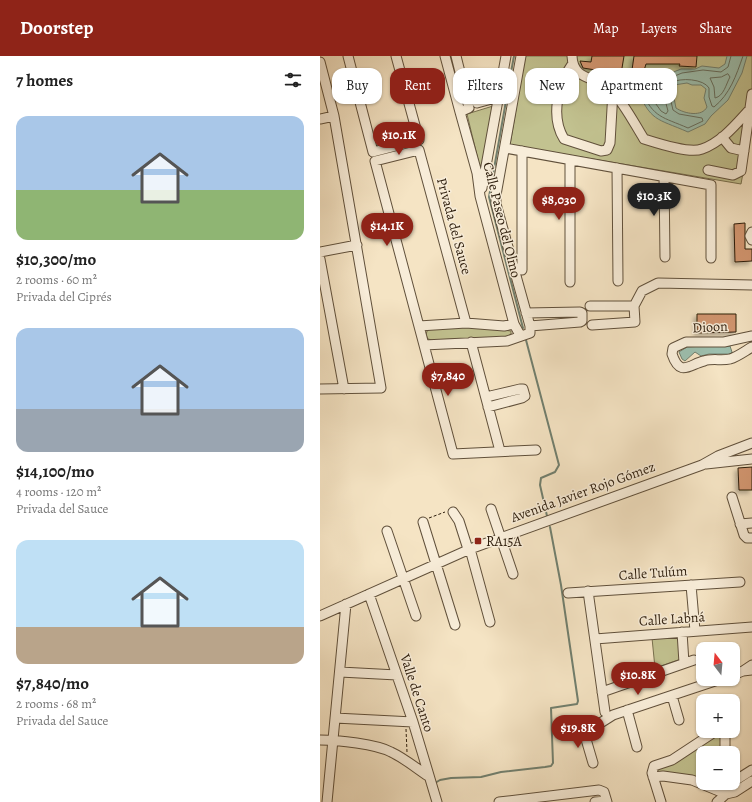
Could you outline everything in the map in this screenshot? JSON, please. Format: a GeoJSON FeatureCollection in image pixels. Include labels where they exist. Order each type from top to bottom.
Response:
{"type":"FeatureCollection","features":[{"type":"Feature","properties":{"kind":"street"},"geometry":{"type":"LineString","coordinates":[[348,56],[373,152],[419,140],[396,56]]}},
{"type":"Feature","properties":{"kind":"street","name":"Calle Paseo del Olmo"},"geometry":{"type":"LineString","coordinates":[[445,56],[477,173],[480,196],[514,324],[520,335]]}},
{"type":"Feature","properties":{"kind":"street"},"geometry":{"type":"LineString","coordinates":[[456,56],[469,108],[460,112]]}},
{"type":"Feature","properties":{"kind":"street"},"geometry":{"type":"LineString","coordinates":[[504,68],[506,56]]}},
{"type":"Feature","properties":{"kind":"street"},"geometry":{"type":"LineString","coordinates":[[517,78],[521,56]]}},
{"type":"Feature","properties":{"kind":"street"},"geometry":{"type":"LineString","coordinates":[[572,60],[576,71],[587,77]]}},
{"type":"Feature","properties":{"kind":"street"},"geometry":{"type":"LineString","coordinates":[[572,60],[560,86],[558,99],[558,130],[564,139],[601,152],[607,150],[610,143],[612,104]]}},
{"type":"Feature","properties":{"kind":"street"},"geometry":{"type":"LineString","coordinates":[[320,62],[334,116],[381,388],[320,390]]}},
{"type":"Feature","properties":{"kind":"street"},"geometry":{"type":"LineString","coordinates":[[708,170],[733,175],[741,171],[752,94]]}},
{"type":"Feature","properties":{"kind":"street"},"geometry":{"type":"LineString","coordinates":[[480,196],[498,104]]}},
{"type":"Feature","properties":{"kind":"street"},"geometry":{"type":"LineString","coordinates":[[424,345],[507,341],[520,335],[530,333],[530,326],[496,204],[512,104]]}},
{"type":"Feature","properties":{"kind":"street"},"geometry":{"type":"LineString","coordinates":[[621,104],[644,139],[672,147],[701,150],[722,137],[750,109]]}},
{"type":"Feature","properties":{"kind":"street"},"geometry":{"type":"LineString","coordinates":[[320,119],[334,116]]}},
{"type":"Feature","properties":{"kind":"street"},"geometry":{"type":"LineString","coordinates":[[722,137],[731,148],[744,151]]}},
{"type":"Feature","properties":{"kind":"street"},"geometry":{"type":"LineString","coordinates":[[505,148],[710,185],[711,258]]}},
{"type":"Feature","properties":{"kind":"street","name":"Privada del Sauce"},"geometry":{"type":"LineString","coordinates":[[466,322],[419,150],[375,161],[453,454],[500,451]]}},
{"type":"Feature","properties":{"kind":"street"},"geometry":{"type":"LineString","coordinates":[[522,151],[522,270]]}},
{"type":"Feature","properties":{"kind":"street"},"geometry":{"type":"LineString","coordinates":[[570,160],[570,282]]}},
{"type":"Feature","properties":{"kind":"street"},"geometry":{"type":"LineString","coordinates":[[617,168],[618,282]]}},
{"type":"Feature","properties":{"kind":"street"},"geometry":{"type":"LineString","coordinates":[[664,177],[665,257]]}},
{"type":"Feature","properties":{"kind":"street"},"geometry":{"type":"LineString","coordinates":[[752,232],[750,236],[752,240]]}},
{"type":"Feature","properties":{"kind":"street"},"geometry":{"type":"LineString","coordinates":[[320,252],[357,245]]}},
{"type":"Feature","properties":{"kind":"street"},"geometry":{"type":"LineString","coordinates":[[320,259],[344,389]]}},
{"type":"Feature","properties":{"kind":"street"},"geometry":{"type":"LineString","coordinates":[[592,325],[635,322],[634,306],[642,291],[658,283],[752,285]]}},
{"type":"Feature","properties":{"kind":"street"},"geometry":{"type":"LineString","coordinates":[[590,306],[634,306]]}},
{"type":"Feature","properties":{"kind":"street"},"geometry":{"type":"LineString","coordinates":[[526,312],[582,313],[582,321],[580,322],[530,326]]}},
{"type":"Feature","properties":{"kind":"street"},"geometry":{"type":"LineString","coordinates":[[419,326],[466,322],[504,326],[514,324]]}},
{"type":"Feature","properties":{"kind":"street","name":"Dioon"},"geometry":{"type":"LineString","coordinates":[[752,336],[724,342],[686,342],[673,348],[672,354],[678,365],[684,368],[691,367],[703,361],[730,359],[752,347]]}},
{"type":"Feature","properties":{"kind":"street"},"geometry":{"type":"LineString","coordinates":[[737,339],[742,344],[740,354]]}},
{"type":"Feature","properties":{"kind":"street"},"geometry":{"type":"LineString","coordinates":[[471,342],[500,451],[536,450]]}},
{"type":"Feature","properties":{"kind":"street"},"geometry":{"type":"LineString","coordinates":[[486,397],[520,389],[523,389],[525,396],[488,407]]}},
{"type":"Feature","properties":{"kind":"street","name":"Avenida Javier Rojo Gómez"},"geometry":{"type":"LineString","coordinates":[[320,616],[470,549],[702,465],[718,456],[752,443]]}},
{"type":"Feature","properties":{"kind":"street","name":"Avenida Javier Rojo Gómez"},"geometry":{"type":"LineString","coordinates":[[702,465],[752,459]]}},
{"type":"Feature","properties":{"kind":"street"},"geometry":{"type":"LineString","coordinates":[[732,497],[744,535],[747,538],[752,538]]}},
{"type":"Feature","properties":{"kind":"street"},"geometry":{"type":"LineString","coordinates":[[491,510],[513,574]]}},
{"type":"Feature","properties":{"kind":"street"},"geometry":{"type":"LineString","coordinates":[[453,512],[459,521],[467,546],[470,549],[490,622]]}},
{"type":"Feature","properties":{"kind":"street"},"geometry":{"type":"LineString","coordinates":[[423,522],[455,625]]}},
{"type":"Feature","properties":{"kind":"street"},"geometry":{"type":"LineString","coordinates":[[740,524],[752,523]]}},
{"type":"Feature","properties":{"kind":"street"},"geometry":{"type":"LineString","coordinates":[[387,531],[416,616]]}},
{"type":"Feature","properties":{"kind":"street","name":"Calle Tulúm"},"geometry":{"type":"LineString","coordinates":[[568,593],[740,582]]}},
{"type":"Feature","properties":{"kind":"street"},"geometry":{"type":"LineString","coordinates":[[691,585],[695,631]]}},
{"type":"Feature","properties":{"kind":"street"},"geometry":{"type":"LineString","coordinates":[[588,591],[605,712]]}},
{"type":"Feature","properties":{"kind":"street","name":"Valle de Canto"},"geometry":{"type":"LineString","coordinates":[[369,594],[397,675],[409,722],[437,802]]}},
{"type":"Feature","properties":{"kind":"street"},"geometry":{"type":"LineString","coordinates":[[326,802],[346,604]]}},
{"type":"Feature","properties":{"kind":"street","name":"Calle Labná"},"geometry":{"type":"LineString","coordinates":[[595,639],[752,627]]}},
{"type":"Feature","properties":{"kind":"street"},"geometry":{"type":"LineString","coordinates":[[682,632],[684,663]]}},
{"type":"Feature","properties":{"kind":"street"},"geometry":{"type":"LineString","coordinates":[[602,692],[694,660]]}},
{"type":"Feature","properties":{"kind":"street"},"geometry":{"type":"LineString","coordinates":[[748,670],[752,665]]}},
{"type":"Feature","properties":{"kind":"street"},"geometry":{"type":"LineString","coordinates":[[340,672],[397,675]]}},
{"type":"Feature","properties":{"kind":"street"},"geometry":{"type":"LineString","coordinates":[[563,735],[602,722],[613,715],[627,710],[701,686]]}},
{"type":"Feature","properties":{"kind":"street"},"geometry":{"type":"LineString","coordinates":[[672,696],[679,720]]}},
{"type":"Feature","properties":{"kind":"street"},"geometry":{"type":"LineString","coordinates":[[627,710],[637,747]]}},
{"type":"Feature","properties":{"kind":"street"},"geometry":{"type":"LineString","coordinates":[[335,718],[409,722]]}},
{"type":"Feature","properties":{"kind":"street"},"geometry":{"type":"LineString","coordinates":[[583,729],[593,763]]}},
{"type":"Feature","properties":{"kind":"street"},"geometry":{"type":"LineString","coordinates":[[661,802],[653,777],[654,766],[672,760],[705,738]]}},
{"type":"Feature","properties":{"kind":"street"},"geometry":{"type":"LineString","coordinates":[[320,740],[332,740],[381,748],[391,752],[428,776]]}},
{"type":"Feature","properties":{"kind":"street"},"geometry":{"type":"LineString","coordinates":[[740,778],[752,770]]}},
{"type":"Feature","properties":{"kind":"street"},"geometry":{"type":"LineString","coordinates":[[653,777],[663,776],[692,780],[726,794],[735,792],[752,781]]}},
{"type":"Feature","properties":{"kind":"street"},"geometry":{"type":"LineString","coordinates":[[499,802],[599,790],[604,792],[606,801],[595,802]]}},
{"type":"Feature","properties":{"kind":"street"},"geometry":{"type":"LineString","coordinates":[[717,802],[728,790]]}},
{"type":"Feature","properties":{"kind":"path"},"geometry":{"type":"LineString","coordinates":[[423,522],[437,514],[453,512]]}},
{"type":"Feature","properties":{"kind":"path"},"geometry":{"type":"LineString","coordinates":[[407,762],[409,722]]}},
{"type":"Feature","properties":{"kind":"green space"},"geometry":{"type":"Polygon","coordinates":[[[525,56],[752,56],[752,123],[741,184],[510,145],[525,56]]]}},
{"type":"Feature","properties":{"kind":"green space"},"geometry":{"type":"Polygon","coordinates":[[[493,106],[481,172],[467,114],[493,106]]]}},
{"type":"Feature","properties":{"kind":"green space"},"geometry":{"type":"Polygon","coordinates":[[[471,326],[511,331],[511,335],[506,337],[432,340],[428,339],[426,335],[427,331],[432,328],[471,326]]]}},
{"type":"Feature","properties":{"kind":"green space"},"geometry":{"type":"Polygon","coordinates":[[[679,636],[681,659],[655,668],[652,638],[679,636]]]}},
{"type":"Feature","properties":{"kind":"green space"},"geometry":{"type":"Polygon","coordinates":[[[710,738],[722,738],[723,746],[697,746],[710,738]]]}},
{"type":"Feature","properties":{"kind":"green space"},"geometry":{"type":"Polygon","coordinates":[[[696,747],[696,777],[680,774],[658,773],[656,770],[696,747]]]}},
{"type":"Feature","properties":{"kind":"water"},"geometry":{"type":"Polygon","coordinates":[[[727,56],[747,56],[742,73],[728,100],[711,116],[705,124],[688,132],[661,121],[651,113],[644,104],[675,104],[676,108],[684,112],[693,114],[701,112],[707,107],[704,98],[706,89],[701,85],[692,85],[687,83],[677,85],[677,71],[681,69],[695,69],[702,66],[719,68],[725,64],[727,56]]]}},
{"type":"Feature","properties":{"kind":"water"},"geometry":{"type":"Polygon","coordinates":[[[730,346],[732,352],[730,354],[709,354],[701,356],[695,352],[685,361],[682,359],[679,352],[687,347],[730,346]]]}},
{"type":"Feature","properties":{"kind":"building"},"geometry":{"type":"Polygon","coordinates":[[[592,56],[624,56],[622,68],[583,68],[580,61],[591,62],[592,56]]]}},
{"type":"Feature","properties":{"kind":"building"},"geometry":{"type":"Polygon","coordinates":[[[634,56],[697,56],[696,67],[679,66],[680,64],[646,64],[645,68],[632,68],[634,56]]]}},
{"type":"Feature","properties":{"kind":"building"},"geometry":{"type":"Polygon","coordinates":[[[745,223],[745,249],[752,249],[752,261],[735,262],[734,224],[745,223]]]}},
{"type":"Feature","properties":{"kind":"building"},"geometry":{"type":"Polygon","coordinates":[[[697,314],[736,314],[736,332],[697,333],[697,314]]]}},
{"type":"Feature","properties":{"kind":"building"},"geometry":{"type":"Polygon","coordinates":[[[752,467],[752,490],[739,490],[738,468],[752,467]]]}},
{"type":"Feature","properties":{"kind":"waterway"},"geometry":{"type":"LineString","coordinates":[[512,68],[514,56]]}},
{"type":"Feature","properties":{"kind":"waterway"},"geometry":{"type":"LineString","coordinates":[[505,104],[489,197],[523,328]]}},
{"type":"Feature","properties":{"kind":"waterway"},"geometry":{"type":"LineString","coordinates":[[526,340],[559,465],[555,472],[541,478],[540,485],[547,516]]}},
{"type":"Feature","properties":{"kind":"waterway"},"geometry":{"type":"LineString","coordinates":[[435,783],[440,780],[451,778],[481,777],[501,772],[551,766],[553,763],[551,708],[577,704],[578,701],[561,585],[550,527]]}},
{"type":"Feature","properties":{"kind":"place","name":"RA15A"},"geometry":{"type":"Point","coordinates":[478,541]}}]}
